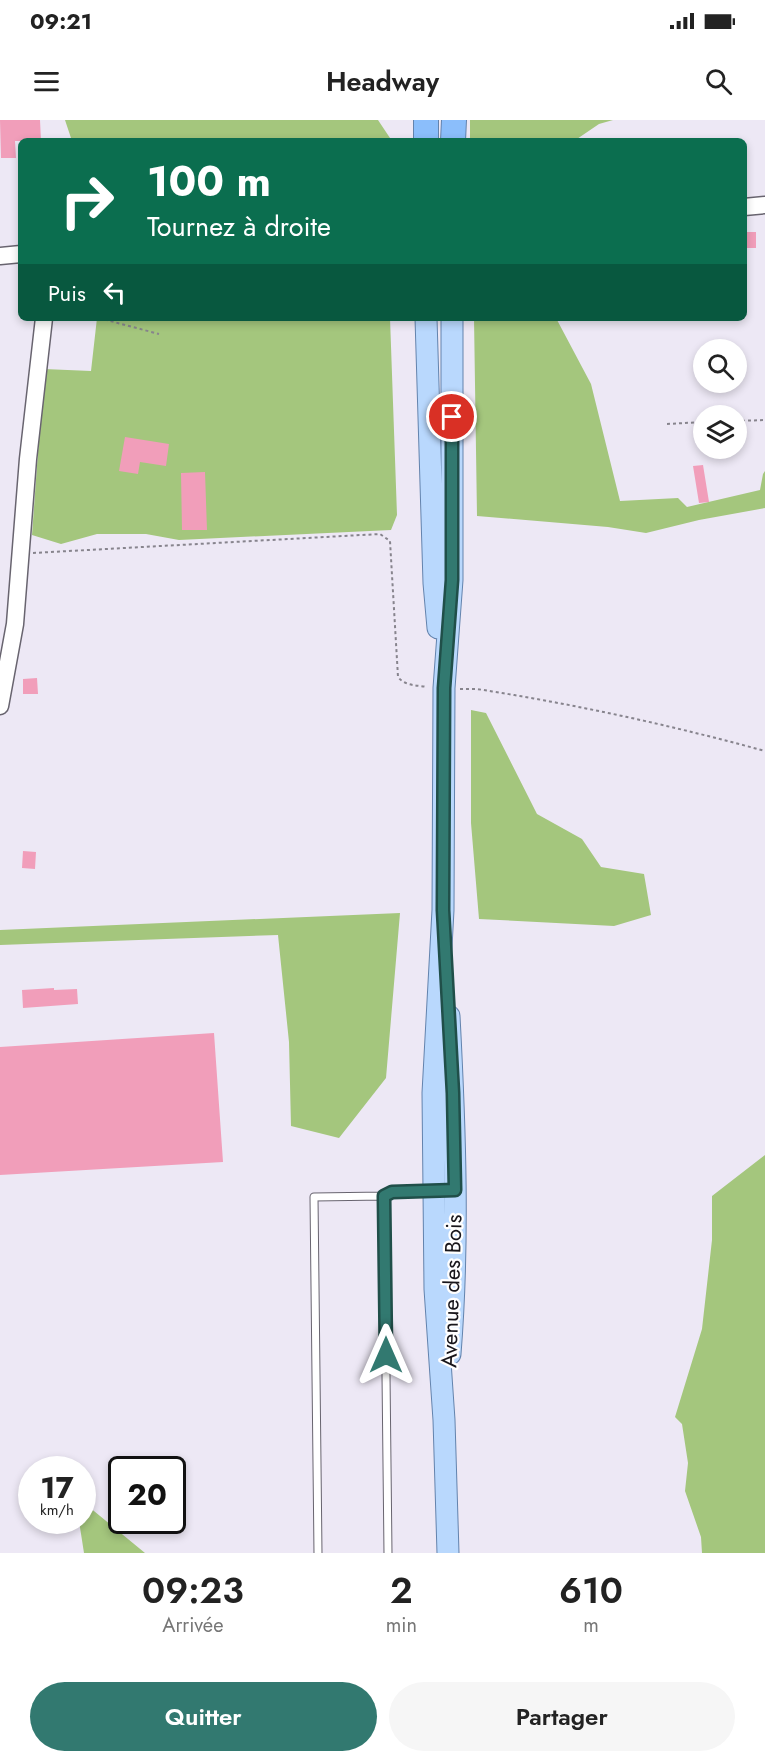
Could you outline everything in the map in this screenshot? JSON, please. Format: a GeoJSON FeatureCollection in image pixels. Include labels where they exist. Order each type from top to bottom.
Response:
{"type":"FeatureCollection","features":[{"type":"Feature","properties":{"kind":"highway"},"geometry":{"type":"LineString","coordinates":[[426,120],[426,138]]}},
{"type":"Feature","properties":{"kind":"highway"},"geometry":{"type":"LineString","coordinates":[[453,138],[454,120]]}},
{"type":"Feature","properties":{"kind":"main road","name":"Avenue des Bois"},"geometry":{"type":"LineString","coordinates":[[426,321],[434,583],[444,688]]}},
{"type":"Feature","properties":{"kind":"main road","name":"Avenue des Bois"},"geometry":{"type":"LineString","coordinates":[[448,1553],[444,1420],[455,1290],[433,1093],[443,910],[444,688],[452,580],[452,321]]}},
{"type":"Feature","properties":{"kind":"street"},"geometry":{"type":"LineString","coordinates":[[747,207],[765,206]]}},
{"type":"Feature","properties":{"kind":"street"},"geometry":{"type":"LineString","coordinates":[[0,256],[18,254]]}},
{"type":"Feature","properties":{"kind":"street"},"geometry":{"type":"LineString","coordinates":[[0,706],[15,624],[28,459],[44,321]]}},
{"type":"Feature","properties":{"kind":"lane"},"geometry":{"type":"LineString","coordinates":[[318,1553],[314,1197],[384,1196],[392,1192],[445,1190]]}},
{"type":"Feature","properties":{"kind":"lane"},"geometry":{"type":"LineString","coordinates":[[384,1196],[388,1553]]}},
{"type":"Feature","properties":{"kind":"path"},"geometry":{"type":"LineString","coordinates":[[110,321],[159,334]]}},
{"type":"Feature","properties":{"kind":"path"},"geometry":{"type":"LineString","coordinates":[[747,421],[765,420]]}},
{"type":"Feature","properties":{"kind":"path"},"geometry":{"type":"LineString","coordinates":[[667,424],[693,423]]}},
{"type":"Feature","properties":{"kind":"path"},"geometry":{"type":"LineString","coordinates":[[21,553],[380,534],[390,540],[398,676],[402,681],[408,684],[444,688],[477,689],[594,709],[690,730],[765,751]]}},
{"type":"Feature","properties":{"kind":"green space"},"geometry":{"type":"Polygon","coordinates":[[[65,120],[378,120],[390,138],[71,138],[65,120]]]}},
{"type":"Feature","properties":{"kind":"green space"},"geometry":{"type":"Polygon","coordinates":[[[470,120],[613,120],[599,124],[578,138],[470,138],[470,120]]]}},
{"type":"Feature","properties":{"kind":"green space"},"geometry":{"type":"Polygon","coordinates":[[[97,321],[390,321],[397,515],[391,530],[179,540],[146,534],[97,534],[61,544],[32,535],[44,369],[91,371],[97,321]]]}},
{"type":"Feature","properties":{"kind":"green space"},"geometry":{"type":"Polygon","coordinates":[[[474,321],[558,321],[591,384],[620,501],[678,498],[687,507],[760,490],[765,471],[765,508],[699,520],[646,533],[608,527],[477,516],[474,321]]]}},
{"type":"Feature","properties":{"kind":"green space"},"geometry":{"type":"Polygon","coordinates":[[[471,710],[486,713],[537,814],[582,839],[601,867],[644,874],[651,915],[614,926],[479,919],[471,823],[471,710]]]}},
{"type":"Feature","properties":{"kind":"green space"},"geometry":{"type":"Polygon","coordinates":[[[400,913],[386,1078],[339,1138],[291,1126],[289,1042],[278,935],[0,945],[0,930],[400,913]]]}},
{"type":"Feature","properties":{"kind":"green space"},"geometry":{"type":"Polygon","coordinates":[[[765,1155],[765,1553],[702,1553],[701,1537],[685,1491],[688,1463],[682,1424],[675,1417],[702,1329],[712,1240],[712,1196],[765,1155]]]}},
{"type":"Feature","properties":{"kind":"green space"},"geometry":{"type":"Polygon","coordinates":[[[96,1513],[108,1523],[108,1534],[122,1534],[145,1553],[84,1553],[81,1534],[96,1534],[96,1513]]]}},
{"type":"Feature","properties":{"kind":"building"},"geometry":{"type":"Polygon","coordinates":[[[0,120],[40,120],[41,138],[18,138],[18,141],[15,141],[16,158],[1,158],[0,120]]]}},
{"type":"Feature","properties":{"kind":"building"},"geometry":{"type":"Polygon","coordinates":[[[747,232],[756,232],[756,248],[747,248],[747,232]]]}},
{"type":"Feature","properties":{"kind":"building"},"geometry":{"type":"Polygon","coordinates":[[[125,437],[169,444],[166,466],[140,462],[138,474],[119,471],[125,437]]]}},
{"type":"Feature","properties":{"kind":"building"},"geometry":{"type":"Polygon","coordinates":[[[703,465],[709,502],[699,503],[693,466],[703,465]]]}},
{"type":"Feature","properties":{"kind":"building"},"geometry":{"type":"Polygon","coordinates":[[[205,472],[207,530],[182,530],[181,473],[205,472]]]}},
{"type":"Feature","properties":{"kind":"building"},"geometry":{"type":"Polygon","coordinates":[[[37,678],[38,694],[23,694],[23,679],[37,678]]]}},
{"type":"Feature","properties":{"kind":"building"},"geometry":{"type":"Polygon","coordinates":[[[23,851],[36,852],[35,869],[22,868],[23,851]]]}},
{"type":"Feature","properties":{"kind":"building"},"geometry":{"type":"Polygon","coordinates":[[[54,988],[54,990],[77,989],[78,1004],[23,1008],[22,990],[54,988]]]}},
{"type":"Feature","properties":{"kind":"building"},"geometry":{"type":"Polygon","coordinates":[[[214,1033],[223,1162],[0,1175],[0,1047],[214,1033]]]}},
{"type":"Feature","properties":{"kind":"route"},"geometry":{"type":"LineString","coordinates":[[386,1355],[384,1196],[392,1192],[455,1190],[453,1093],[443,910],[444,688],[452,580],[452,417]]}}]}
